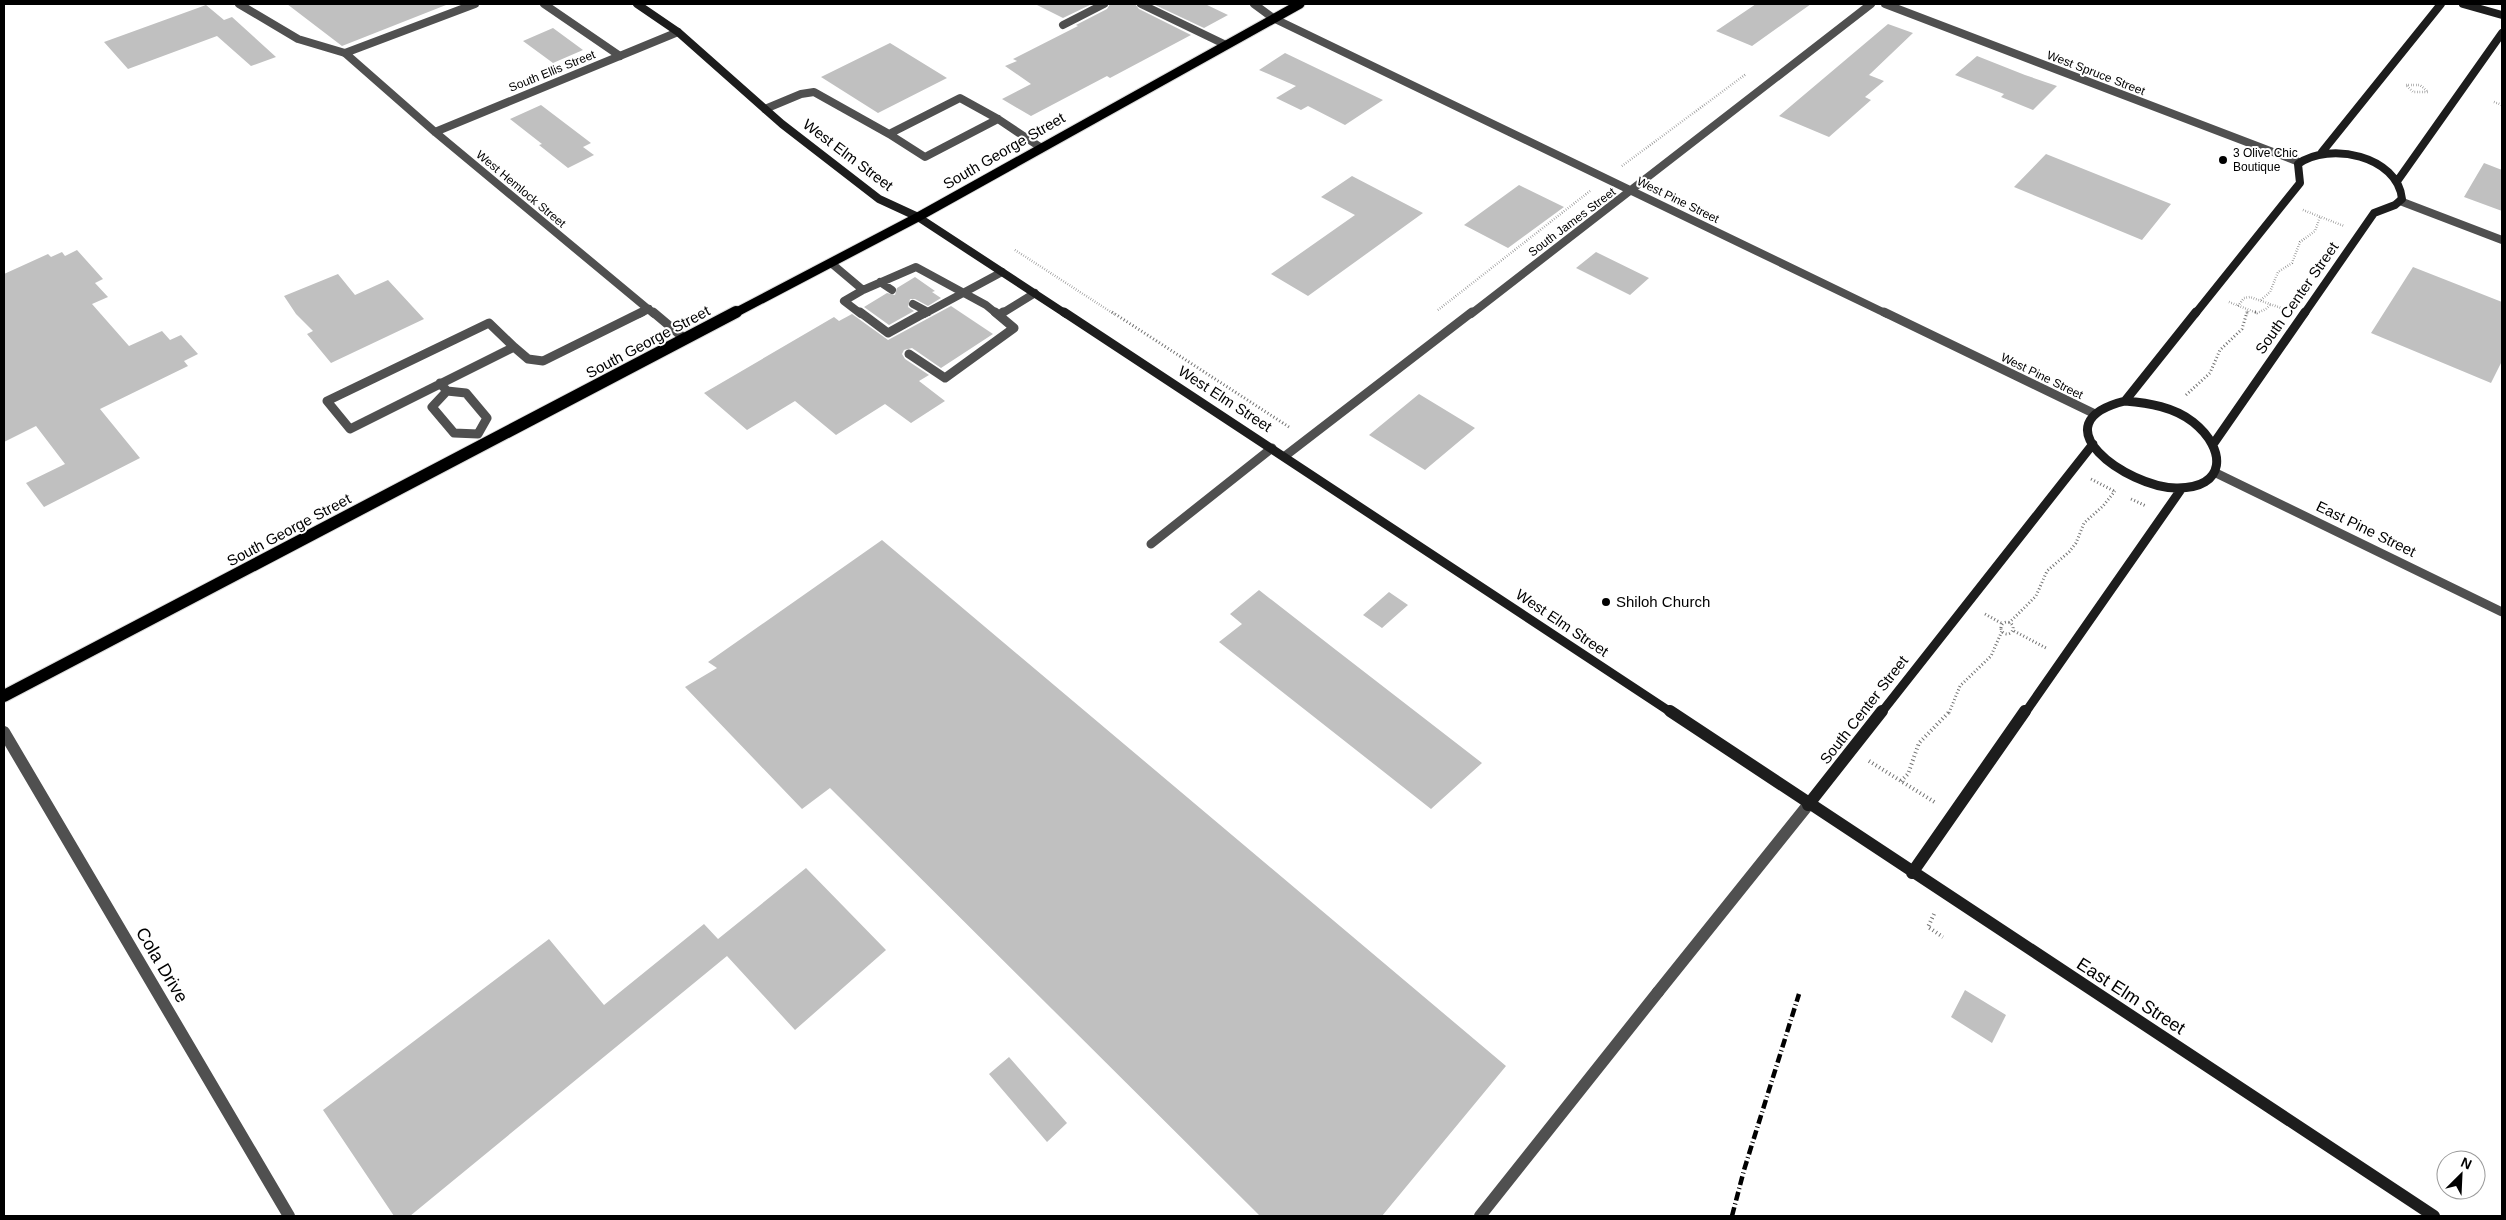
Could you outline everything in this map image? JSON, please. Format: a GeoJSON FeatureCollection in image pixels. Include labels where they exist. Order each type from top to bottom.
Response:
{"type":"FeatureCollection","features":[{"type":"Feature","properties":{"kind":"main road","name":"South George Street"},"geometry":{"type":"LineString","coordinates":[[4,696],[918,217],[1224,44],[1300,4]]}},
{"type":"Feature","properties":{"kind":"street"},"geometry":{"type":"LineString","coordinates":[[239,4],[298,39],[345,53],[474,4]]}},
{"type":"Feature","properties":{"kind":"street"},"geometry":{"type":"LineString","coordinates":[[544,4],[620,56]]}},
{"type":"Feature","properties":{"kind":"street","name":"West Elm Street"},"geometry":{"type":"LineString","coordinates":[[637,4],[678,32],[765,109],[878,199],[918,217],[1285,456],[1808,805]]}},
{"type":"Feature","properties":{"kind":"street"},"geometry":{"type":"LineString","coordinates":[[1063,25],[1104,4]]}},
{"type":"Feature","properties":{"kind":"street"},"geometry":{"type":"LineString","coordinates":[[1141,4],[1224,44]]}},
{"type":"Feature","properties":{"kind":"street","name":"West Pine Street"},"geometry":{"type":"LineString","coordinates":[[1254,4],[1273,18],[2093,414]]}},
{"type":"Feature","properties":{"kind":"street","name":"South James Street"},"geometry":{"type":"LineString","coordinates":[[1285,456],[1632,190],[1870,4]]}},
{"type":"Feature","properties":{"kind":"street","name":"West Spruce Street"},"geometry":{"type":"LineString","coordinates":[[1885,4],[2299,162]]}},
{"type":"Feature","properties":{"kind":"street"},"geometry":{"type":"LineString","coordinates":[[2322,152],[2441,4]]}},
{"type":"Feature","properties":{"kind":"street"},"geometry":{"type":"LineString","coordinates":[[2463,4],[2502,15]]}},
{"type":"Feature","properties":{"kind":"street","name":"South Ellis Street"},"geometry":{"type":"LineString","coordinates":[[435,132],[678,32]]}},
{"type":"Feature","properties":{"kind":"street"},"geometry":{"type":"LineString","coordinates":[[2398,180],[2502,33]]}},
{"type":"Feature","properties":{"kind":"street","name":"West Hemlock Street"},"geometry":{"type":"LineString","coordinates":[[345,53],[435,132],[686,339]]}},
{"type":"Feature","properties":{"kind":"street"},"geometry":{"type":"LineString","coordinates":[[765,109],[801,94],[814,92],[889,134],[925,158],[998,119]]}},
{"type":"Feature","properties":{"kind":"street"},"geometry":{"type":"LineString","coordinates":[[889,134],[960,98],[998,119],[1040,147]]}},
{"type":"Feature","properties":{"kind":"street"},"geometry":{"type":"LineString","coordinates":[[2125,401],[2300,182],[2299,162],[2303,158],[2322,152],[2343,153],[2376,164],[2398,180],[2404,191],[2400,201],[2502,240]]}},
{"type":"Feature","properties":{"kind":"street","name":"South Center Street"},"geometry":{"type":"LineString","coordinates":[[2214,444],[2374,213],[2400,201]]}},
{"type":"Feature","properties":{"kind":"street"},"geometry":{"type":"LineString","coordinates":[[831,263],[863,290]]}},
{"type":"Feature","properties":{"kind":"street"},"geometry":{"type":"LineString","coordinates":[[909,354],[945,378],[1014,328],[999,315],[964,293],[916,267],[863,290],[844,301],[888,333],[964,293],[1002,272]]}},
{"type":"Feature","properties":{"kind":"street"},"geometry":{"type":"LineString","coordinates":[[880,282],[892,290]]}},
{"type":"Feature","properties":{"kind":"street"},"geometry":{"type":"LineString","coordinates":[[999,315],[1036,294]]}},
{"type":"Feature","properties":{"kind":"street"},"geometry":{"type":"LineString","coordinates":[[913,304],[928,312]]}},
{"type":"Feature","properties":{"kind":"street"},"geometry":{"type":"LineString","coordinates":[[514,346],[350,429],[327,401],[489,322],[514,346],[528,360],[543,361],[649,309]]}},
{"type":"Feature","properties":{"kind":"street"},"geometry":{"type":"LineString","coordinates":[[440,383],[447,391],[466,393],[487,418],[478,434]]}},
{"type":"Feature","properties":{"kind":"street"},"geometry":{"type":"LineString","coordinates":[[447,391],[432,407],[454,433],[478,434],[486,444]]}},
{"type":"Feature","properties":{"kind":"street"},"geometry":{"type":"LineString","coordinates":[[2125,401],[2159,406],[2176,412],[2192,421],[2214,444],[2219,459],[2216,473],[2203,484],[2182,488],[2147,483],[2114,467],[2093,444],[2088,433],[2088,423],[2093,414],[2112,403],[2125,401]]}},
{"type":"Feature","properties":{"kind":"street","name":"South Center Street"},"geometry":{"type":"LineString","coordinates":[[1480,1216],[2093,444]]}},
{"type":"Feature","properties":{"kind":"street"},"geometry":{"type":"LineString","coordinates":[[1152,544],[1272,448]]}},
{"type":"Feature","properties":{"kind":"street","name":"East Pine Street"},"geometry":{"type":"LineString","coordinates":[[2216,473],[2502,612]]}},
{"type":"Feature","properties":{"kind":"street"},"geometry":{"type":"LineString","coordinates":[[1912,873],[2182,488]]}},
{"type":"Feature","properties":{"kind":"street","name":"Cola Drive"},"geometry":{"type":"LineString","coordinates":[[4,732],[289,1216]]}},
{"type":"Feature","properties":{"kind":"street","name":"East Elm Street"},"geometry":{"type":"LineString","coordinates":[[1808,805],[2434,1216]]}},
{"type":"Feature","properties":{"kind":"path"},"geometry":{"type":"LineString","coordinates":[[1618,169],[1747,74]]}},
{"type":"Feature","properties":{"kind":"path"},"geometry":{"type":"LineString","coordinates":[[2406,85],[2413,85],[2420,85],[2428,92],[2413,92],[2406,85]]}},
{"type":"Feature","properties":{"kind":"path"},"geometry":{"type":"LineString","coordinates":[[2494,102],[2502,105]]}},
{"type":"Feature","properties":{"kind":"path"},"geometry":{"type":"LineString","coordinates":[[2302,209],[2350,228]]}},
{"type":"Feature","properties":{"kind":"path"},"geometry":{"type":"LineString","coordinates":[[2261,300],[2270,292],[2278,272],[2292,263],[2300,242],[2314,232],[2320,216]]}},
{"type":"Feature","properties":{"kind":"path"},"geometry":{"type":"LineString","coordinates":[[1015,250],[1289,427]]}},
{"type":"Feature","properties":{"kind":"path"},"geometry":{"type":"LineString","coordinates":[[2238,306],[2246,297],[2261,300],[2290,312]]}},
{"type":"Feature","properties":{"kind":"path"},"geometry":{"type":"LineString","coordinates":[[2222,299],[2248,310],[2263,313],[2271,304]]}},
{"type":"Feature","properties":{"kind":"path"},"geometry":{"type":"LineString","coordinates":[[2184,398],[2210,372],[2220,350],[2233,340],[2242,329],[2248,310]]}},
{"type":"Feature","properties":{"kind":"path"},"geometry":{"type":"LineString","coordinates":[[1977,610],[2001,623],[2009,623],[2036,596],[2047,571],[2069,552],[2076,543],[2084,523],[2103,506],[2115,491]]}},
{"type":"Feature","properties":{"kind":"path"},"geometry":{"type":"LineString","coordinates":[[2001,623],[1999,626],[2002,631],[2010,634],[2014,631]]}},
{"type":"Feature","properties":{"kind":"path"},"geometry":{"type":"LineString","coordinates":[[2009,623],[2014,631],[2046,648]]}},
{"type":"Feature","properties":{"kind":"path"},"geometry":{"type":"LineString","coordinates":[[1901,781],[1908,774],[1919,743],[1950,712],[1960,686],[1992,656],[2002,631]]}},
{"type":"Feature","properties":{"kind":"path"},"geometry":{"type":"LineString","coordinates":[[1864,758],[1937,803]]}},
{"type":"Feature","properties":{"kind":"path"},"geometry":{"type":"LineString","coordinates":[[1934,914],[1928,927],[1943,938]]}},
{"type":"Feature","properties":{"kind":"building"},"geometry":{"type":"Polygon","coordinates":[[[287,4],[446,4],[446,5],[342,46],[287,4]]]}},
{"type":"Feature","properties":{"kind":"building"},"geometry":{"type":"Polygon","coordinates":[[[1035,4],[1092,4],[1063,18],[1035,4]]]}},
{"type":"Feature","properties":{"kind":"building"},"geometry":{"type":"Polygon","coordinates":[[[1110,4],[1135,4],[1139,9],[1191,35],[1110,78],[1107,76],[1031,116],[1002,99],[1031,84],[1005,66],[1017,61],[1013,59],[1107,9],[1110,4]]]}},
{"type":"Feature","properties":{"kind":"building"},"geometry":{"type":"Polygon","coordinates":[[[1153,4],[1205,4],[1228,15],[1204,28],[1153,4]]]}},
{"type":"Feature","properties":{"kind":"building"},"geometry":{"type":"Polygon","coordinates":[[[1756,4],[1811,4],[1752,46],[1716,31],[1756,4]]]}},
{"type":"Feature","properties":{"kind":"building"},"geometry":{"type":"Polygon","coordinates":[[[206,5],[224,20],[232,17],[276,57],[251,66],[217,36],[128,69],[104,42],[206,5]]]}},
{"type":"Feature","properties":{"kind":"building"},"geometry":{"type":"Polygon","coordinates":[[[1888,24],[1913,33],[1869,75],[1884,81],[1865,97],[1871,100],[1829,137],[1779,116],[1888,24]]]}},
{"type":"Feature","properties":{"kind":"building"},"geometry":{"type":"Polygon","coordinates":[[[553,28],[583,50],[553,63],[523,41],[553,28]]]}},
{"type":"Feature","properties":{"kind":"building"},"geometry":{"type":"Polygon","coordinates":[[[890,43],[947,78],[878,113],[821,77],[890,43]]]}},
{"type":"Feature","properties":{"kind":"building"},"geometry":{"type":"Polygon","coordinates":[[[1285,53],[1383,100],[1345,125],[1308,106],[1301,110],[1276,98],[1296,86],[1259,70],[1285,53]]]}},
{"type":"Feature","properties":{"kind":"building"},"geometry":{"type":"Polygon","coordinates":[[[1977,56],[2057,86],[2033,110],[2001,97],[2004,94],[1955,75],[1977,56]]]}},
{"type":"Feature","properties":{"kind":"building"},"geometry":{"type":"Polygon","coordinates":[[[541,105],[591,143],[583,147],[594,155],[568,168],[539,145],[542,144],[510,119],[541,105]]]}},
{"type":"Feature","properties":{"kind":"building"},"geometry":{"type":"Polygon","coordinates":[[[2046,154],[2171,204],[2142,240],[2014,187],[2046,154]]]}},
{"type":"Feature","properties":{"kind":"building"},"geometry":{"type":"Polygon","coordinates":[[[2484,163],[2502,170],[2502,211],[2464,197],[2484,163]]]}},
{"type":"Feature","properties":{"kind":"building"},"geometry":{"type":"Polygon","coordinates":[[[1352,176],[1423,213],[1308,296],[1271,274],[1355,215],[1321,197],[1352,176]]]}},
{"type":"Feature","properties":{"kind":"building"},"geometry":{"type":"Polygon","coordinates":[[[1519,185],[1564,207],[1508,248],[1464,225],[1519,185]]]}},
{"type":"Feature","properties":{"kind":"building"},"geometry":{"type":"Polygon","coordinates":[[[77,250],[103,279],[95,283],[108,297],[92,304],[129,346],[162,331],[170,340],[181,335],[198,354],[184,361],[188,366],[100,409],[140,458],[44,507],[26,483],[65,464],[36,426],[4,442],[4,274],[48,254],[51,257],[62,252],[65,256],[77,250]]]}},
{"type":"Feature","properties":{"kind":"building"},"geometry":{"type":"Polygon","coordinates":[[[1596,252],[1649,278],[1630,295],[1576,268],[1596,252]]]}},
{"type":"Feature","properties":{"kind":"building"},"geometry":{"type":"Polygon","coordinates":[[[2413,267],[2502,302],[2502,361],[2491,383],[2371,333],[2413,267]]]}},
{"type":"Feature","properties":{"kind":"building"},"geometry":{"type":"Polygon","coordinates":[[[338,274],[355,295],[388,280],[424,319],[331,363],[307,334],[313,331],[296,314],[284,296],[338,274]]]}},
{"type":"Feature","properties":{"kind":"building"},"geometry":{"type":"Polygon","coordinates":[[[915,277],[935,291],[932,292],[941,298],[928,306],[915,299],[910,299],[908,307],[914,311],[889,325],[864,307],[887,293],[895,295],[897,288],[915,277]]]}},
{"type":"Feature","properties":{"kind":"building"},"geometry":{"type":"Polygon","coordinates":[[[951,306],[993,334],[941,368],[912,348],[904,350],[902,354],[905,359],[929,375],[919,381],[945,401],[911,423],[885,404],[836,435],[795,401],[747,430],[704,393],[834,317],[839,321],[852,314],[888,340],[951,306]]]}},
{"type":"Feature","properties":{"kind":"building"},"geometry":{"type":"Polygon","coordinates":[[[1419,394],[1475,428],[1425,470],[1369,435],[1419,394]]]}},
{"type":"Feature","properties":{"kind":"building"},"geometry":{"type":"Polygon","coordinates":[[[882,540],[1506,1066],[1382,1216],[1260,1216],[830,788],[802,809],[685,687],[717,668],[708,662],[882,540]]]}},
{"type":"Feature","properties":{"kind":"building"},"geometry":{"type":"Polygon","coordinates":[[[1259,590],[1482,763],[1431,809],[1219,642],[1242,624],[1230,614],[1259,590]]]}},
{"type":"Feature","properties":{"kind":"building"},"geometry":{"type":"Polygon","coordinates":[[[1389,592],[1408,605],[1382,628],[1363,615],[1389,592]]]}},
{"type":"Feature","properties":{"kind":"building"},"geometry":{"type":"Polygon","coordinates":[[[806,868],[886,950],[795,1030],[727,956],[410,1216],[394,1216],[323,1110],[549,939],[604,1005],[704,924],[718,939],[806,868]]]}},
{"type":"Feature","properties":{"kind":"building"},"geometry":{"type":"Polygon","coordinates":[[[1965,990],[2006,1015],[1992,1043],[1951,1017],[1965,990]]]}},
{"type":"Feature","properties":{"kind":"building"},"geometry":{"type":"Polygon","coordinates":[[[1009,1057],[1067,1123],[1047,1142],[989,1074],[1009,1057]]]}},
{"type":"Feature","properties":{"kind":"railway"},"geometry":{"type":"LineString","coordinates":[[1732,1216],[1744,1170],[1799,994]]}},
{"type":"Feature","properties":{"kind":"place","name":"3 Olive Chic Boutique"},"geometry":{"type":"Point","coordinates":[2223,160]}},
{"type":"Feature","properties":{"kind":"place","name":"Shiloh Church"},"geometry":{"type":"Point","coordinates":[1606,602]}}]}
